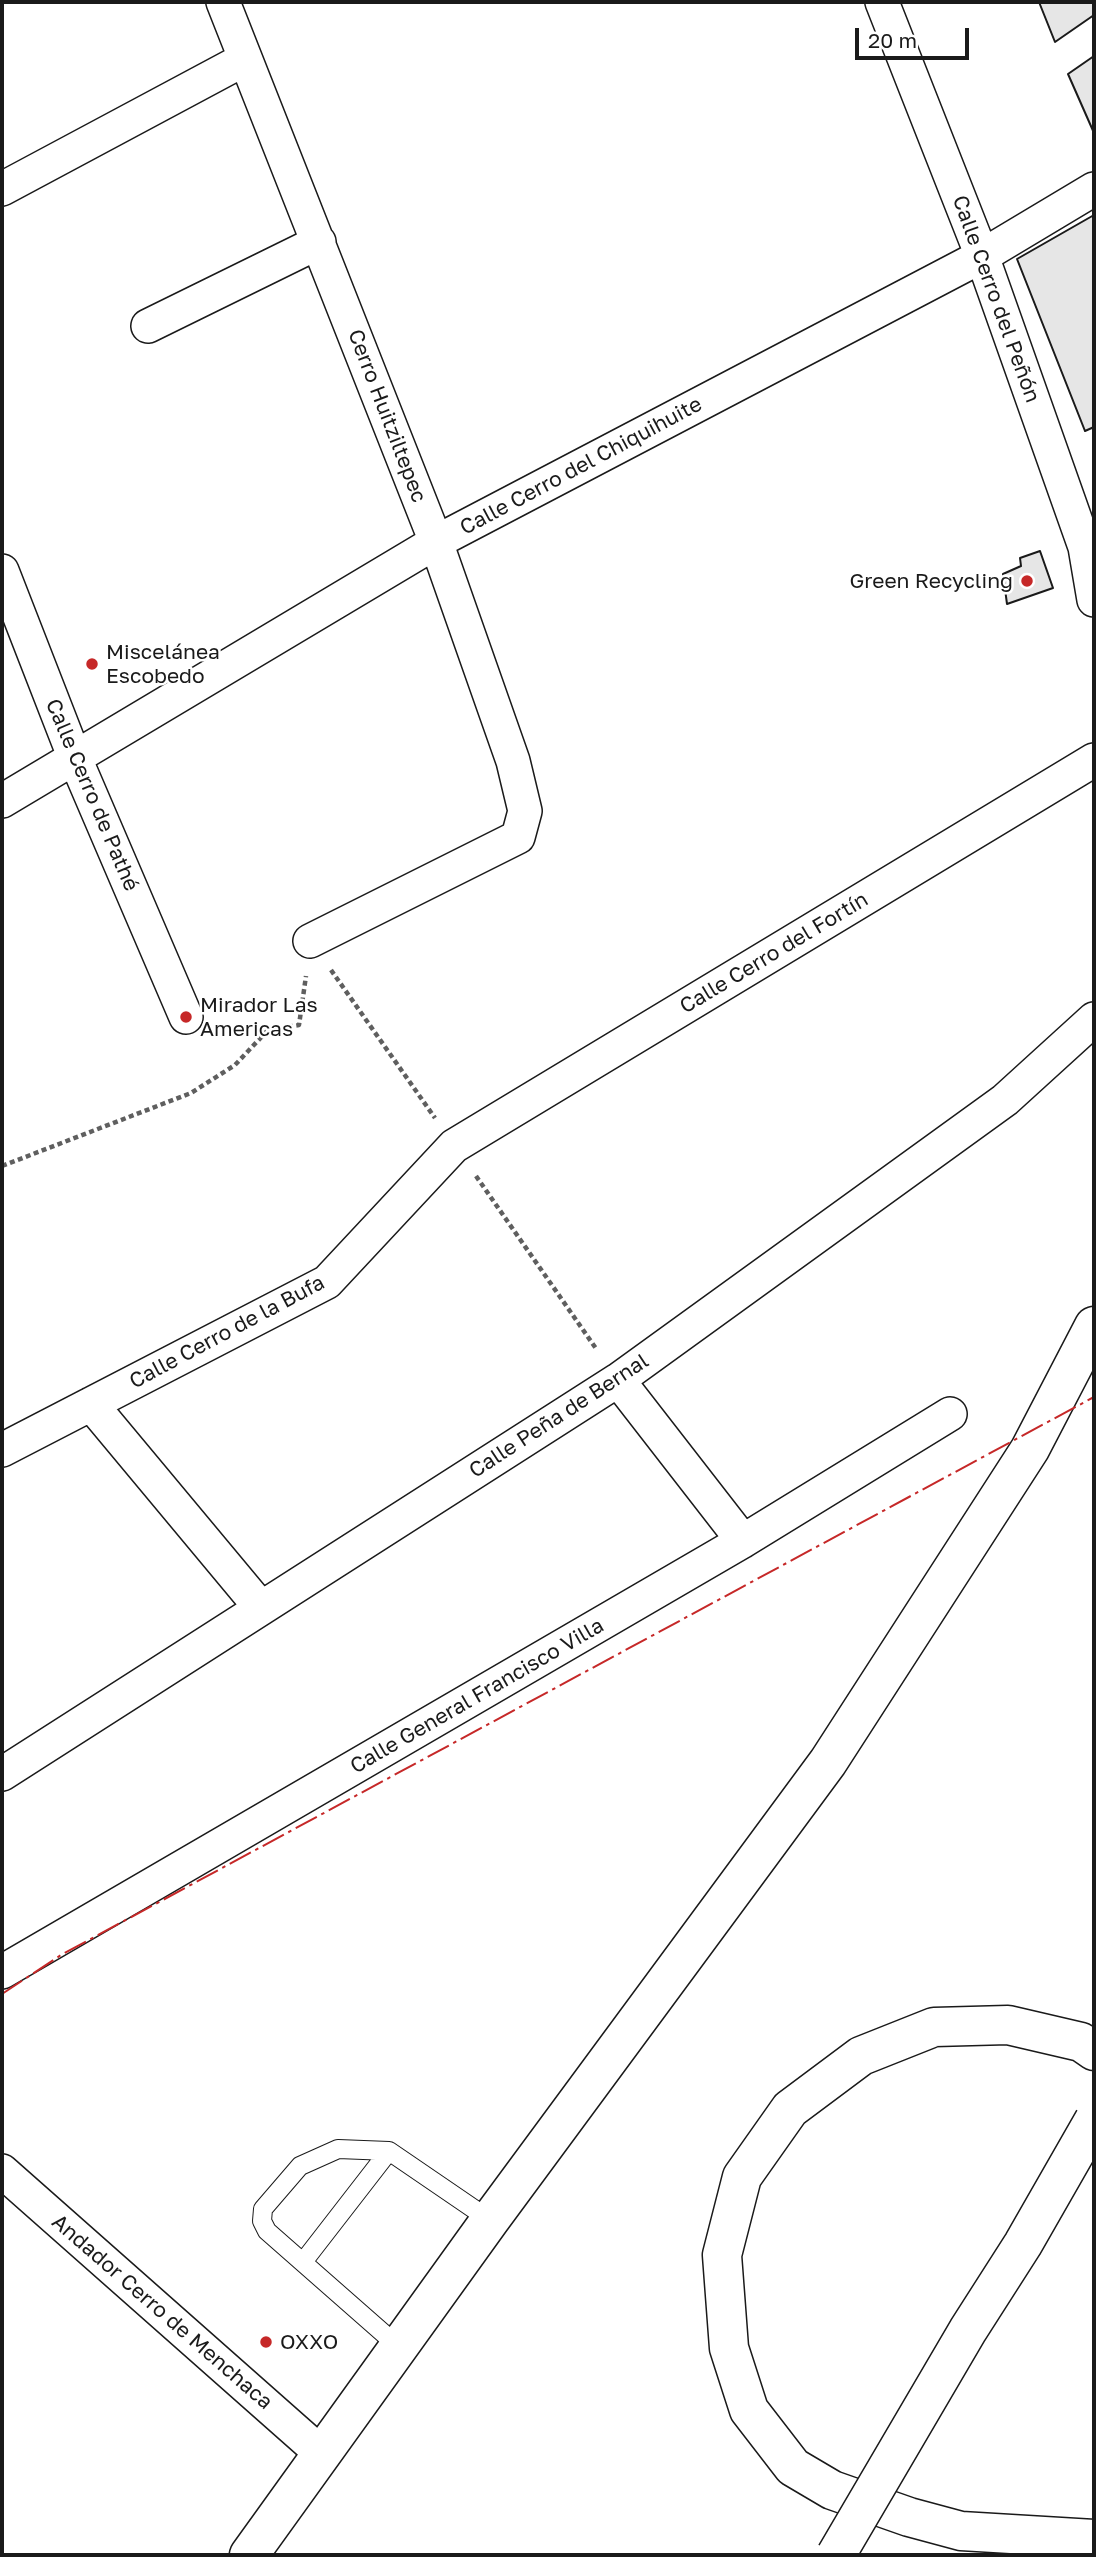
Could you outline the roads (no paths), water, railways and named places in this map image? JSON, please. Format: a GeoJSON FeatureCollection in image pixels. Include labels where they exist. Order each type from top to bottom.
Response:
{"type":"FeatureCollection","features":[{"type":"Feature","properties":{"kind":"main road"},"geometry":{"type":"LineString","coordinates":[[249,2555],[490,2220],[828,1762],[1030,1449],[1094,1326]]}},
{"type":"Feature","properties":{"kind":"main road"},"geometry":{"type":"LineString","coordinates":[[1094,2051],[1080,2042],[1008,2025],[934,2027],[861,2056],[790,2109],[742,2177],[722,2255],[729,2348],[749,2410],[793,2467],[832,2490],[909,2517],[961,2531],[1094,2539]]}},
{"type":"Feature","properties":{"kind":"main road"},"geometry":{"type":"LineString","coordinates":[[836,2555],[968,2330],[1023,2244],[1094,2120]]}},
{"type":"Feature","properties":{"kind":"street","name":"Cerro Huitziltepec"},"geometry":{"type":"LineString","coordinates":[[223,2],[436,542],[513,761],[525,811],[518,837],[310,941]]}},
{"type":"Feature","properties":{"kind":"street","name":"Calle Cerro del Peñón"},"geometry":{"type":"LineString","coordinates":[[882,2],[982,256],[1085,547],[1094,600]]}},
{"type":"Feature","properties":{"kind":"street"},"geometry":{"type":"LineString","coordinates":[[2,189],[244,59]]}},
{"type":"Feature","properties":{"kind":"street","name":"Calle Cerro del Chiquihuite"},"geometry":{"type":"LineString","coordinates":[[2,801],[436,542],[982,256],[1094,189]]}},
{"type":"Feature","properties":{"kind":"street"},"geometry":{"type":"LineString","coordinates":[[148,326],[319,242]]}},
{"type":"Feature","properties":{"kind":"street","name":"Calle Cerro de Pathé"},"geometry":{"type":"LineString","coordinates":[[2,571],[13,632],[74,756],[186,1017]]}},
{"type":"Feature","properties":{"kind":"street","name":"Calle Cerro del Fortín"},"geometry":{"type":"LineString","coordinates":[[454,1146],[1094,760]]}},
{"type":"Feature","properties":{"kind":"street","name":"Calle Peña de Bernal"},"geometry":{"type":"LineString","coordinates":[[2,1774],[618,1380],[1005,1100],[1093,1021]]}},
{"type":"Feature","properties":{"kind":"street","name":"Calle Cerro de la Bufa"},"geometry":{"type":"LineString","coordinates":[[2,1450],[327,1282],[454,1146]]}},
{"type":"Feature","properties":{"kind":"street"},"geometry":{"type":"LineString","coordinates":[[618,1380],[743,1541]]}},
{"type":"Feature","properties":{"kind":"street"},"geometry":{"type":"LineString","coordinates":[[91,1404],[261,1608]]}},
{"type":"Feature","properties":{"kind":"street","name":"Calle General Francisco Villa"},"geometry":{"type":"LineString","coordinates":[[2,1972],[743,1541],[950,1413]]}},
{"type":"Feature","properties":{"kind":"street","name":"Andador Cerro de Menchaca"},"geometry":{"type":"LineString","coordinates":[[2,2171],[322,2454]]}},
{"type":"Feature","properties":{"kind":"lane"},"geometry":{"type":"LineString","coordinates":[[399,2347],[267,2231],[262,2221],[263,2209],[300,2166],[338,2149],[389,2151],[490,2220]]}},
{"type":"Feature","properties":{"kind":"lane"},"geometry":{"type":"LineString","coordinates":[[303,2262],[389,2151]]}},
{"type":"Feature","properties":{"kind":"place","name":"Green Recycling"},"geometry":{"type":"Point","coordinates":[1027,581]}},
{"type":"Feature","properties":{"kind":"place","name":"Miscelánea Escobedo"},"geometry":{"type":"Point","coordinates":[92,664]}},
{"type":"Feature","properties":{"kind":"place","name":"Mirador Las Americas"},"geometry":{"type":"Point","coordinates":[186,1017]}},
{"type":"Feature","properties":{"kind":"place","name":"OXXO"},"geometry":{"type":"Point","coordinates":[266,2342]}}]}
